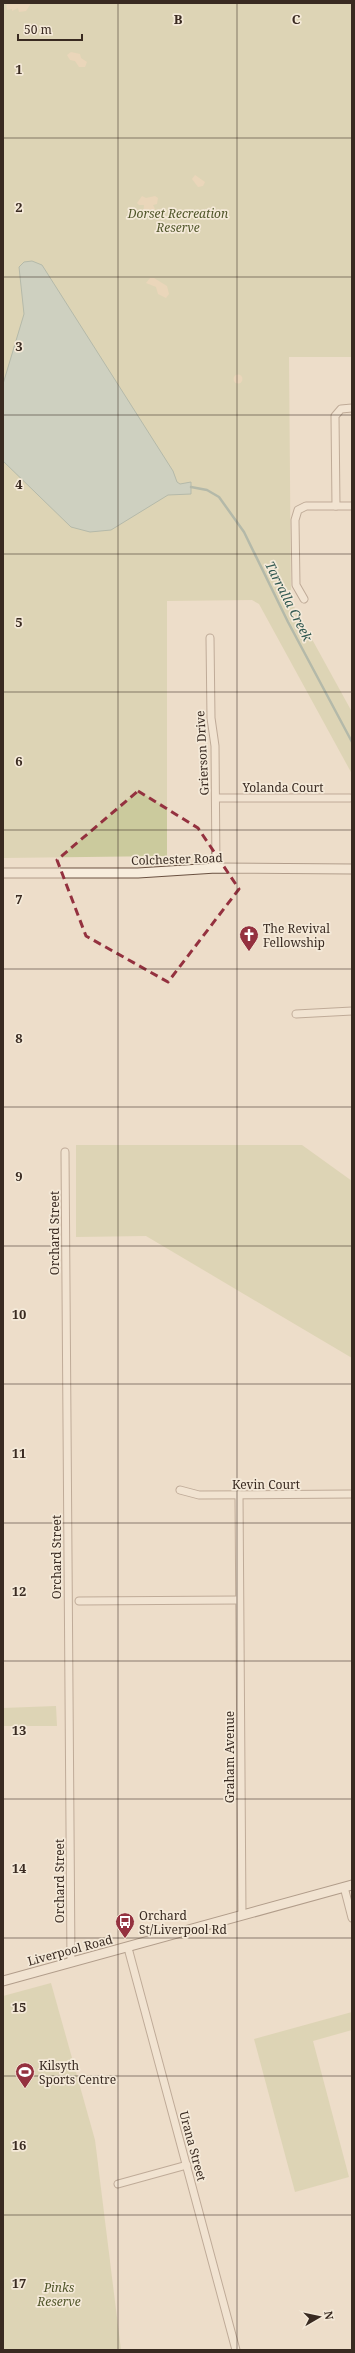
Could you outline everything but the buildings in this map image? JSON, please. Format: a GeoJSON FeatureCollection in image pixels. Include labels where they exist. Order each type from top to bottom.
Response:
{"type":"FeatureCollection","features":[{"type":"Feature","properties":{"kind":"main road","name":"Colchester Road"},"geometry":{"type":"LineString","coordinates":[[3,873],[138,873],[216,868],[352,869]]}},
{"type":"Feature","properties":{"kind":"main road","name":"Liverpool Road"},"geometry":{"type":"LineString","coordinates":[[3,1981],[128,1948],[348,1886]]}},
{"type":"Feature","properties":{"kind":"street"},"geometry":{"type":"LineString","coordinates":[[336,506],[335,416],[341,409],[352,408]]}},
{"type":"Feature","properties":{"kind":"street"},"geometry":{"type":"LineString","coordinates":[[304,599],[296,585],[296,515],[298,510],[306,506],[352,506]]}},
{"type":"Feature","properties":{"kind":"street","name":"Grierson Drive"},"geometry":{"type":"LineString","coordinates":[[210,638],[211,718],[215,746],[216,868]]}},
{"type":"Feature","properties":{"kind":"street","name":"Yolanda Court"},"geometry":{"type":"LineString","coordinates":[[216,798],[351,796]]}},
{"type":"Feature","properties":{"kind":"street"},"geometry":{"type":"LineString","coordinates":[[296,1014],[352,1011]]}},
{"type":"Feature","properties":{"kind":"street","name":"Orchard Street"},"geometry":{"type":"LineString","coordinates":[[65,1152],[71,1962]]}},
{"type":"Feature","properties":{"kind":"street","name":"Kevin Court"},"geometry":{"type":"LineString","coordinates":[[180,1490],[199,1495],[352,1494]]}},
{"type":"Feature","properties":{"kind":"street","name":"Graham Avenue"},"geometry":{"type":"LineString","coordinates":[[239,1495],[242,1915]]}},
{"type":"Feature","properties":{"kind":"street"},"geometry":{"type":"LineString","coordinates":[[79,1601],[239,1600]]}},
{"type":"Feature","properties":{"kind":"street"},"geometry":{"type":"LineString","coordinates":[[348,1886],[352,1918]]}},
{"type":"Feature","properties":{"kind":"street","name":"Urana Street"},"geometry":{"type":"LineString","coordinates":[[128,1948],[236,2350]]}},
{"type":"Feature","properties":{"kind":"street"},"geometry":{"type":"LineString","coordinates":[[118,2184],[187,2165]]}},
{"type":"Feature","properties":{"kind":"highlighted area"},"geometry":{"type":"Polygon","coordinates":[[[138,791],[198,828],[239,889],[168,982],[86,936],[57,860],[138,791]]]}},
{"type":"Feature","properties":{"kind":"green space","name":"Dorset Recreation Reserve"},"geometry":{"type":"Polygon","coordinates":[[[3,3],[352,3],[352,357],[289,357],[291,601],[352,712],[352,774],[259,604],[252,600],[167,601],[167,856],[3,858],[3,3]]]}},
{"type":"Feature","properties":{"kind":"green space"},"geometry":{"type":"Polygon","coordinates":[[[76,1145],[302,1145],[352,1181],[352,1358],[146,1236],[76,1237],[76,1145]]]}},
{"type":"Feature","properties":{"kind":"green space"},"geometry":{"type":"Polygon","coordinates":[[[56,1706],[57,1726],[3,1726],[3,1708],[56,1706]]]}},
{"type":"Feature","properties":{"kind":"green space","name":"Pinks Reserve"},"geometry":{"type":"Polygon","coordinates":[[[51,1983],[95,2140],[121,2350],[3,2350],[3,1996],[51,1983]]]}},
{"type":"Feature","properties":{"kind":"green space"},"geometry":{"type":"Polygon","coordinates":[[[352,2012],[352,2030],[313,2041],[349,2177],[295,2192],[254,2039],[352,2012]]]}},
{"type":"Feature","properties":{"kind":"sand"},"geometry":{"type":"Polygon","coordinates":[[[6,3],[30,3],[30,5],[26,11],[19,12],[18,8],[12,11],[12,9],[7,10],[6,3]]]}},
{"type":"Feature","properties":{"kind":"sand"},"geometry":{"type":"Polygon","coordinates":[[[71,52],[80,54],[81,58],[87,62],[85,67],[79,67],[75,61],[70,60],[67,55],[71,52]]]}},
{"type":"Feature","properties":{"kind":"sand"},"geometry":{"type":"Polygon","coordinates":[[[195,175],[205,182],[203,186],[198,187],[192,179],[195,175]]]}},
{"type":"Feature","properties":{"kind":"sand"},"geometry":{"type":"Polygon","coordinates":[[[142,196],[146,198],[155,196],[158,198],[157,204],[153,205],[155,209],[151,214],[148,212],[143,215],[144,205],[139,205],[137,203],[142,196]]]}},
{"type":"Feature","properties":{"kind":"sand"},"geometry":{"type":"Polygon","coordinates":[[[150,278],[154,278],[167,286],[169,294],[166,298],[158,294],[156,287],[146,283],[150,278]]]}},
{"type":"Feature","properties":{"kind":"sand"},"geometry":{"type":"Polygon","coordinates":[[[238,374],[243,379],[238,384],[233,379],[238,374]]]}},
{"type":"Feature","properties":{"kind":"shaded area"},"geometry":{"type":"Polygon","coordinates":[[[32,261],[42,265],[173,471],[177,482],[180,484],[191,482],[191,494],[168,495],[111,530],[90,532],[71,527],[3,461],[3,384],[24,314],[19,267],[24,262],[32,261]]]}},
{"type":"Feature","properties":{"kind":"waterway","name":"Tarralla Creek"},"geometry":{"type":"LineString","coordinates":[[191,487],[207,490],[219,497],[244,532],[288,622],[352,742]]}},
{"type":"Feature","properties":{"kind":"place","name":"The Revival Fellowship"},"geometry":{"type":"Point","coordinates":[249,952]}},
{"type":"Feature","properties":{"kind":"place","name":"Orchard St/Liverpool Rd"},"geometry":{"type":"Point","coordinates":[125,1939]}},
{"type":"Feature","properties":{"kind":"place","name":"Kilsyth Sports Centre"},"geometry":{"type":"Point","coordinates":[25,2089]}}]}
